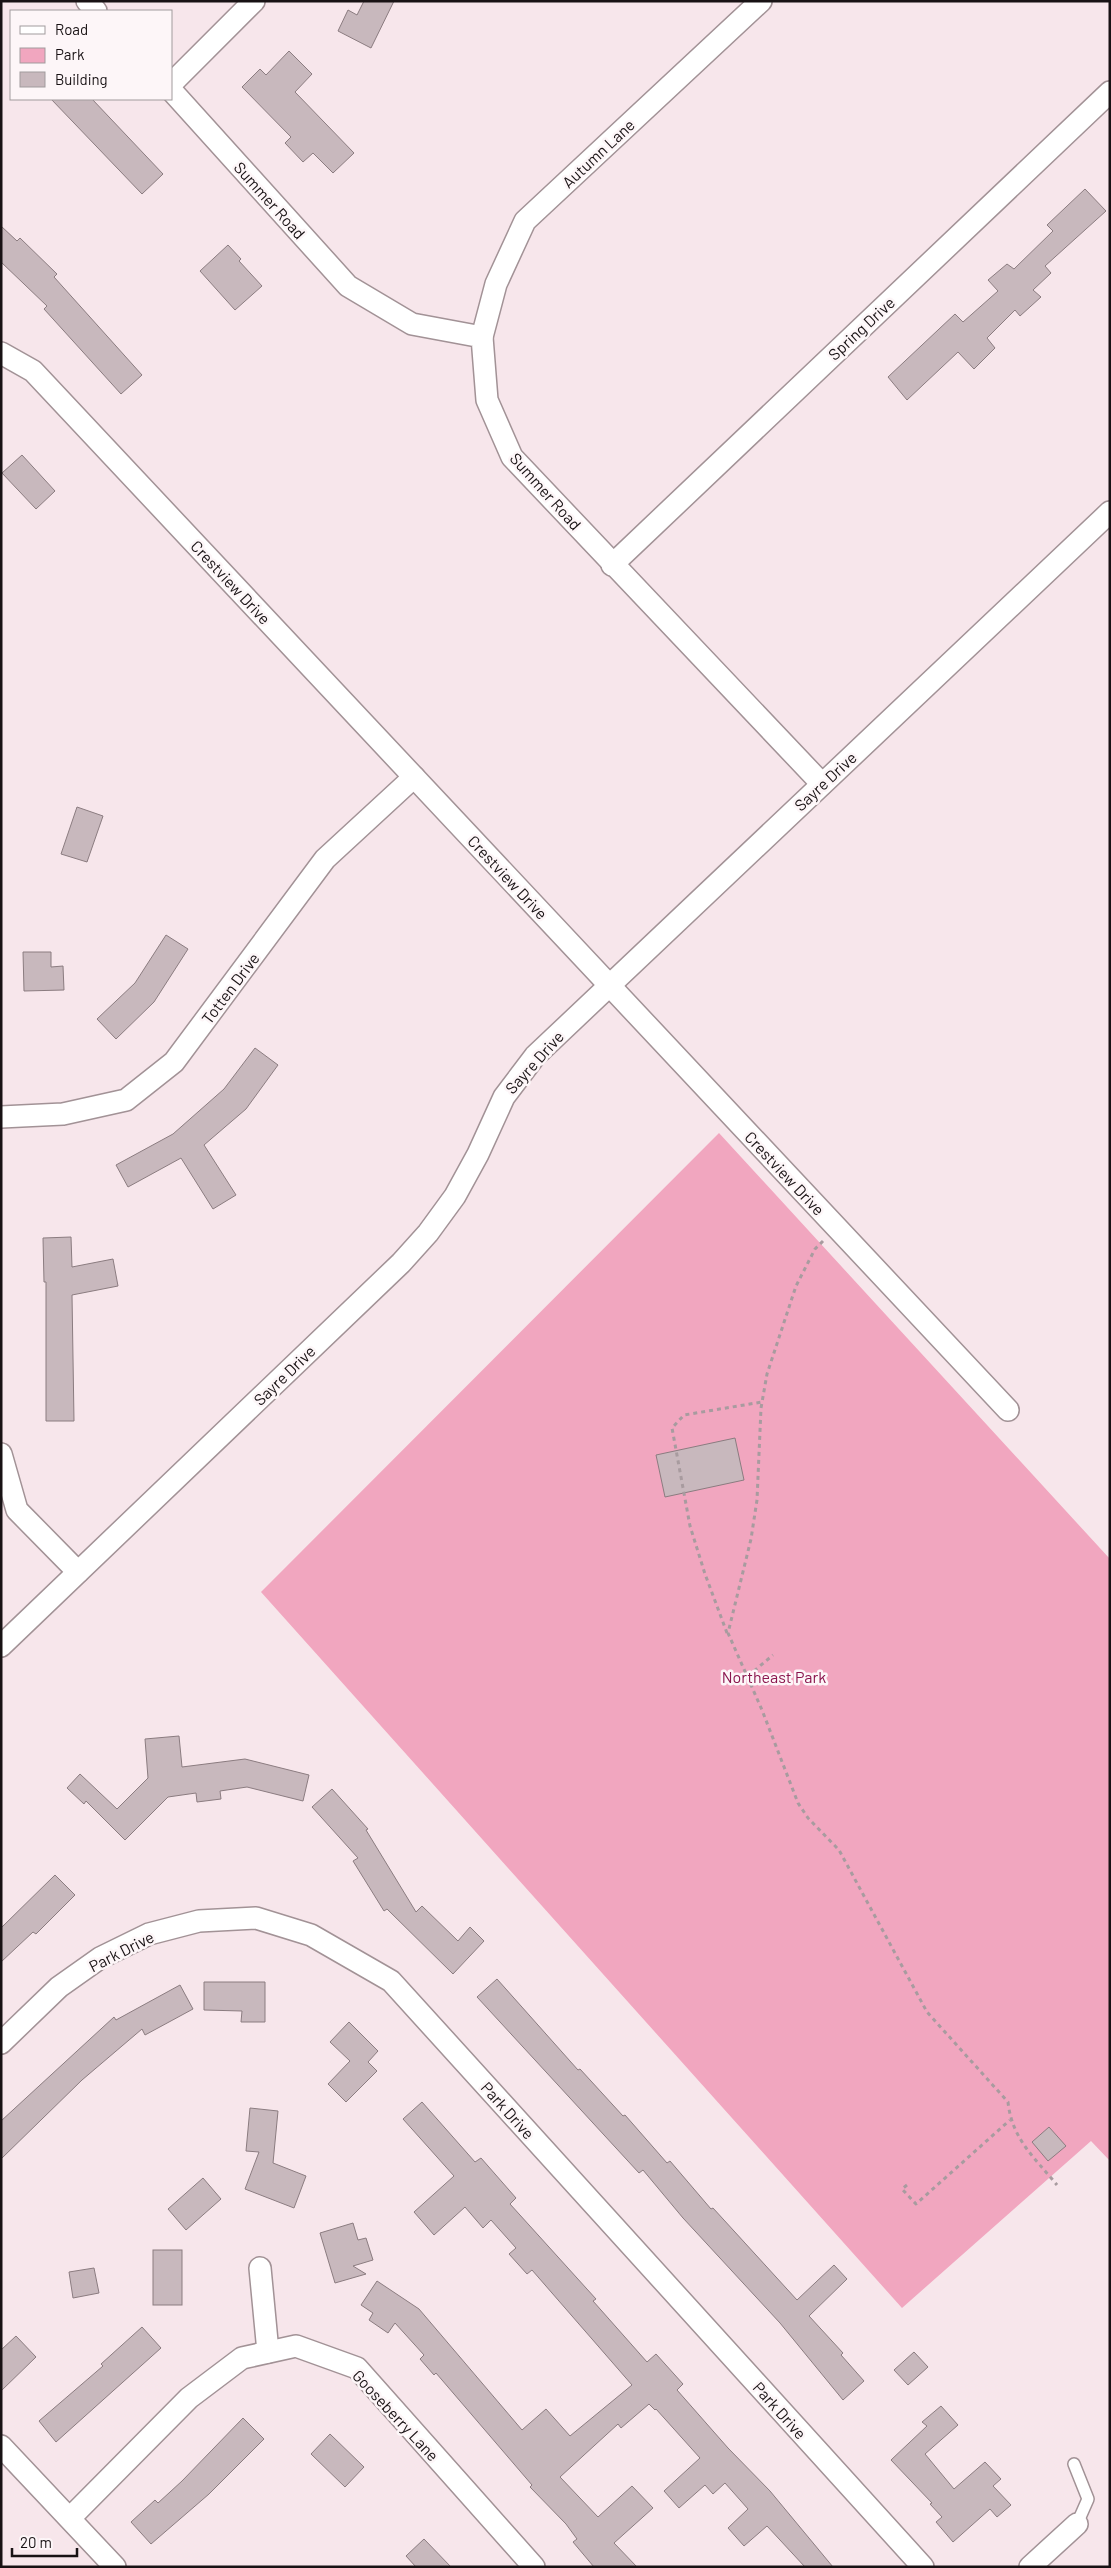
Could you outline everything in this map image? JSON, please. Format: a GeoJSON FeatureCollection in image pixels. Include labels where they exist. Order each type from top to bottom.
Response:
{"type":"FeatureCollection","features":[{"type":"Feature","properties":{"kind":"street"},"geometry":{"type":"LineString","coordinates":[[172,83],[254,1]]}},
{"type":"Feature","properties":{"kind":"street","name":"Autumn Lane"},"geometry":{"type":"LineString","coordinates":[[482,337],[496,284],[525,221],[761,1]]}},
{"type":"Feature","properties":{"kind":"street","name":"Summer Road"},"geometry":{"type":"LineString","coordinates":[[172,91],[348,286],[412,324],[482,337],[487,400],[512,457],[612,565],[822,784]]}},
{"type":"Feature","properties":{"kind":"street","name":"Spring Drive"},"geometry":{"type":"LineString","coordinates":[[612,565],[1110,92]]}},
{"type":"Feature","properties":{"kind":"street","name":"Crestview Drive"},"geometry":{"type":"LineString","coordinates":[[1,353],[33,371],[1008,1410]]}},
{"type":"Feature","properties":{"kind":"street","name":"Sayre Drive"},"geometry":{"type":"LineString","coordinates":[[1,1646],[401,1263],[428,1233],[455,1196],[478,1154],[504,1097],[515,1079],[535,1056],[1110,512]]}},
{"type":"Feature","properties":{"kind":"street","name":"Totten Drive"},"geometry":{"type":"LineString","coordinates":[[1,1117],[62,1114],[126,1100],[174,1062],[325,859],[414,776]]}},
{"type":"Feature","properties":{"kind":"street"},"geometry":{"type":"LineString","coordinates":[[1,1454],[17,1510],[78,1572]]}},
{"type":"Feature","properties":{"kind":"street","name":"Park Drive"},"geometry":{"type":"LineString","coordinates":[[1,2043],[59,1987],[100,1958],[149,1934],[199,1922],[256,1918],[311,1935],[391,1981],[923,2567]]}},
{"type":"Feature","properties":{"kind":"street"},"geometry":{"type":"LineString","coordinates":[[260,2268],[268,2352]]}},
{"type":"Feature","properties":{"kind":"street","name":"Gooseberry Lane"},"geometry":{"type":"LineString","coordinates":[[71,2517],[189,2398],[242,2358],[296,2346],[357,2368],[534,2567]]}},
{"type":"Feature","properties":{"kind":"street"},"geometry":{"type":"LineString","coordinates":[[1,2446],[71,2517],[115,2567]]}},
{"type":"Feature","properties":{"kind":"street"},"geometry":{"type":"LineString","coordinates":[[1030,2567],[1077,2524]]}},
{"type":"Feature","properties":{"kind":"lane"},"geometry":{"type":"LineString","coordinates":[[1074,2464],[1088,2499],[1077,2524]]}},
{"type":"Feature","properties":{"kind":"path"},"geometry":{"type":"LineString","coordinates":[[728,1633],[751,1539],[757,1500],[762,1402],[767,1374],[777,1338],[796,1286],[815,1249],[836,1227]]}},
{"type":"Feature","properties":{"kind":"path"},"geometry":{"type":"LineString","coordinates":[[762,1402],[684,1414],[672,1428],[690,1526],[705,1574],[798,1803],[808,1818],[839,1850],[927,2012],[1008,2102],[1010,2120],[1019,2140],[1057,2185]]}},
{"type":"Feature","properties":{"kind":"path"},"geometry":{"type":"LineString","coordinates":[[748,1676],[773,1655]]}},
{"type":"Feature","properties":{"kind":"path"},"geometry":{"type":"LineString","coordinates":[[907,2185],[902,2189],[916,2204],[1010,2120]]}},
{"type":"Feature","properties":{"kind":"green space","name":"Northeast Park"},"geometry":{"type":"Polygon","coordinates":[[[719,1133],[1110,1559],[1110,2161],[1091,2141],[902,2308],[261,1592],[719,1133]]]}},
{"type":"Feature","properties":{"kind":"building"},"geometry":{"type":"Polygon","coordinates":[[[364,1],[394,1],[371,48],[338,31],[348,10],[357,15],[364,1]]]}},
{"type":"Feature","properties":{"kind":"building"},"geometry":{"type":"Polygon","coordinates":[[[289,51],[312,74],[295,92],[354,153],[333,173],[313,153],[303,162],[285,143],[291,137],[242,87],[260,69],[266,75],[289,51]]]}},
{"type":"Feature","properties":{"kind":"building"},"geometry":{"type":"Polygon","coordinates":[[[52,100],[93,100],[163,174],[142,194],[52,100]]]}},
{"type":"Feature","properties":{"kind":"building"},"geometry":{"type":"Polygon","coordinates":[[[1085,189],[1106,211],[1045,266],[1051,273],[1033,290],[1041,297],[1020,316],[1015,310],[987,338],[995,348],[974,369],[958,352],[907,400],[888,377],[955,314],[963,322],[998,291],[988,280],[1007,264],[1014,269],[1053,231],[1047,225],[1085,189]]]}},
{"type":"Feature","properties":{"kind":"building"},"geometry":{"type":"Polygon","coordinates":[[[1,226],[17,241],[20,238],[57,274],[54,277],[142,375],[121,394],[44,309],[47,306],[1,262],[1,226]]]}},
{"type":"Feature","properties":{"kind":"building"},"geometry":{"type":"Polygon","coordinates":[[[228,245],[241,259],[239,261],[262,286],[235,310],[200,271],[228,245]]]}},
{"type":"Feature","properties":{"kind":"building"},"geometry":{"type":"Polygon","coordinates":[[[22,455],[55,491],[36,509],[2,473],[22,455]]]}},
{"type":"Feature","properties":{"kind":"building"},"geometry":{"type":"Polygon","coordinates":[[[77,807],[103,816],[87,862],[61,854],[77,807]]]}},
{"type":"Feature","properties":{"kind":"building"},"geometry":{"type":"Polygon","coordinates":[[[166,935],[188,949],[154,1002],[116,1039],[97,1019],[135,983],[166,935]]]}},
{"type":"Feature","properties":{"kind":"building"},"geometry":{"type":"Polygon","coordinates":[[[23,952],[51,952],[51,967],[63,966],[64,990],[24,991],[23,952]]]}},
{"type":"Feature","properties":{"kind":"building"},"geometry":{"type":"Polygon","coordinates":[[[255,1048],[278,1065],[246,1109],[204,1145],[236,1195],[213,1209],[181,1158],[128,1187],[116,1165],[173,1134],[224,1089],[255,1048]]]}},
{"type":"Feature","properties":{"kind":"building"},"geometry":{"type":"Polygon","coordinates":[[[71,1237],[72,1267],[113,1259],[118,1286],[72,1295],[74,1421],[46,1421],[46,1282],[44,1282],[43,1238],[71,1237]]]}},
{"type":"Feature","properties":{"kind":"building"},"geometry":{"type":"Polygon","coordinates":[[[735,1438],[744,1480],[665,1497],[656,1455],[735,1438]]]}},
{"type":"Feature","properties":{"kind":"building"},"geometry":{"type":"Polygon","coordinates":[[[179,1736],[182,1767],[245,1759],[309,1775],[303,1801],[247,1787],[220,1791],[221,1799],[197,1802],[196,1793],[168,1797],[125,1840],[86,1801],[84,1804],[67,1788],[80,1774],[117,1809],[148,1778],[145,1739],[179,1736]]]}},
{"type":"Feature","properties":{"kind":"building"},"geometry":{"type":"Polygon","coordinates":[[[332,1789],[368,1829],[366,1830],[416,1912],[422,1906],[458,1941],[470,1927],[484,1941],[453,1974],[387,1909],[384,1911],[353,1861],[358,1858],[312,1807],[332,1789]]]}},
{"type":"Feature","properties":{"kind":"building"},"geometry":{"type":"Polygon","coordinates":[[[55,1875],[75,1895],[36,1934],[33,1932],[1,1962],[1,1928],[55,1875]]]}},
{"type":"Feature","properties":{"kind":"building"},"geometry":{"type":"Polygon","coordinates":[[[497,1979],[578,2070],[580,2069],[623,2116],[625,2115],[667,2163],[670,2161],[711,2209],[713,2208],[797,2300],[834,2265],[847,2279],[809,2316],[843,2353],[841,2355],[864,2381],[843,2400],[780,2323],[683,2218],[643,2170],[639,2173],[477,1997],[497,1979]]]}},
{"type":"Feature","properties":{"kind":"building"},"geometry":{"type":"Polygon","coordinates":[[[204,1982],[265,1982],[265,2022],[241,2022],[242,2011],[204,2010],[204,1982]]]}},
{"type":"Feature","properties":{"kind":"building"},"geometry":{"type":"Polygon","coordinates":[[[180,1985],[193,2009],[145,2035],[142,2029],[82,2080],[1,2159],[1,2121],[114,2017],[116,2020],[180,1985]]]}},
{"type":"Feature","properties":{"kind":"building"},"geometry":{"type":"Polygon","coordinates":[[[349,2022],[378,2051],[368,2062],[377,2071],[346,2102],[328,2084],[350,2061],[330,2042],[349,2022]]]}},
{"type":"Feature","properties":{"kind":"building"},"geometry":{"type":"Polygon","coordinates":[[[422,2102],[475,2162],[481,2158],[516,2198],[510,2204],[596,2299],[593,2301],[647,2362],[656,2354],[683,2384],[677,2390],[728,2448],[770,2491],[833,2567],[805,2567],[767,2526],[744,2546],[728,2528],[748,2509],[725,2483],[713,2494],[705,2485],[679,2508],[664,2491],[700,2458],[656,2409],[649,2404],[621,2428],[618,2424],[560,2477],[598,2517],[632,2486],[653,2508],[614,2543],[637,2567],[594,2567],[573,2542],[577,2539],[566,2524],[530,2487],[532,2485],[436,2373],[434,2375],[420,2359],[424,2355],[395,2323],[388,2333],[369,2320],[373,2313],[361,2305],[377,2281],[419,2309],[522,2430],[546,2409],[570,2436],[632,2385],[532,2270],[527,2274],[509,2254],[516,2248],[491,2220],[483,2228],[465,2207],[434,2235],[414,2212],[454,2176],[403,2119],[422,2102]]]}},
{"type":"Feature","properties":{"kind":"building"},"geometry":{"type":"Polygon","coordinates":[[[250,2108],[278,2111],[273,2163],[306,2176],[294,2208],[245,2189],[259,2152],[246,2151],[250,2108]]]}},
{"type":"Feature","properties":{"kind":"building"},"geometry":{"type":"Polygon","coordinates":[[[1049,2127],[1066,2146],[1048,2161],[1032,2142],[1049,2127]]]}},
{"type":"Feature","properties":{"kind":"building"},"geometry":{"type":"Polygon","coordinates":[[[203,2178],[221,2199],[186,2230],[168,2209],[203,2178]]]}},
{"type":"Feature","properties":{"kind":"building"},"geometry":{"type":"Polygon","coordinates":[[[353,2223],[358,2240],[366,2238],[373,2260],[353,2266],[366,2274],[335,2283],[320,2233],[353,2223]]]}},
{"type":"Feature","properties":{"kind":"building"},"geometry":{"type":"Polygon","coordinates":[[[153,2250],[182,2250],[182,2305],[153,2305],[153,2250]]]}},
{"type":"Feature","properties":{"kind":"building"},"geometry":{"type":"Polygon","coordinates":[[[94,2268],[99,2293],[73,2298],[69,2272],[94,2268]]]}},
{"type":"Feature","properties":{"kind":"building"},"geometry":{"type":"Polygon","coordinates":[[[142,2327],[161,2348],[56,2442],[39,2421],[103,2366],[101,2364],[142,2327]]]}},
{"type":"Feature","properties":{"kind":"building"},"geometry":{"type":"Polygon","coordinates":[[[16,2336],[36,2357],[1,2391],[1,2350],[16,2336]]]}},
{"type":"Feature","properties":{"kind":"building"},"geometry":{"type":"Polygon","coordinates":[[[914,2352],[928,2367],[908,2385],[894,2370],[914,2352]]]}},
{"type":"Feature","properties":{"kind":"building"},"geometry":{"type":"Polygon","coordinates":[[[941,2406],[958,2425],[925,2454],[954,2489],[985,2462],[1001,2479],[993,2486],[1011,2505],[997,2517],[990,2509],[953,2542],[936,2522],[942,2517],[930,2504],[932,2503],[891,2460],[927,2426],[922,2422],[941,2406]]]}},
{"type":"Feature","properties":{"kind":"building"},"geometry":{"type":"Polygon","coordinates":[[[243,2418],[264,2439],[209,2494],[151,2544],[131,2522],[155,2500],[158,2503],[182,2481],[243,2418]]]}},
{"type":"Feature","properties":{"kind":"building"},"geometry":{"type":"Polygon","coordinates":[[[330,2434],[364,2467],[345,2487],[311,2454],[330,2434]]]}},
{"type":"Feature","properties":{"kind":"building"},"geometry":{"type":"Polygon","coordinates":[[[424,2539],[451,2567],[416,2567],[406,2556],[424,2539]]]}}]}
